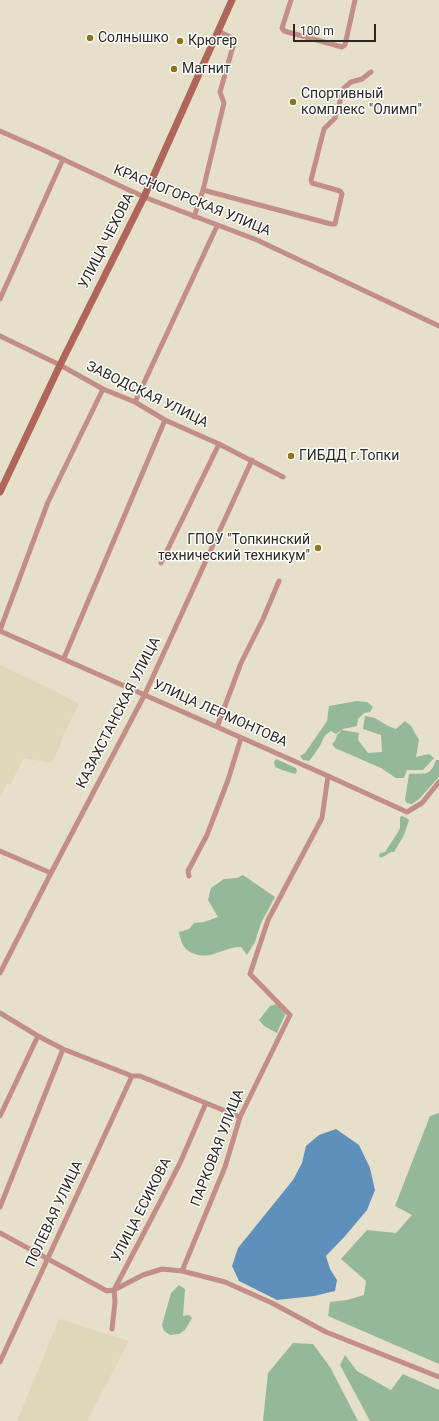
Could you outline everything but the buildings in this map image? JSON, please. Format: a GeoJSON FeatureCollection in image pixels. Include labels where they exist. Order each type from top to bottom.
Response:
{"type":"FeatureCollection","features":[{"type":"Feature","properties":{"kind":"street","name":"УЛИЦА ЧЕХОВА"},"geometry":{"type":"LineString","coordinates":[[0,492],[60,365],[144,197],[232,0]]}},
{"type":"Feature","properties":{"kind":"street"},"geometry":{"type":"LineString","coordinates":[[291,0],[282,28],[284,31],[342,47],[345,44],[355,0]]}},
{"type":"Feature","properties":{"kind":"street"},"geometry":{"type":"LineString","coordinates":[[194,217],[203,190],[224,103],[220,92],[234,43],[232,38],[218,32]]}},
{"type":"Feature","properties":{"kind":"street"},"geometry":{"type":"LineString","coordinates":[[203,190],[335,224],[342,194],[340,191],[312,183],[311,180],[324,129],[335,118],[344,88],[351,82],[362,79],[371,72]]}},
{"type":"Feature","properties":{"kind":"street","name":"КРАСНОГОРСКАЯ УЛИЦА"},"geometry":{"type":"LineString","coordinates":[[0,131],[64,159],[144,197],[257,240],[439,326]]}},
{"type":"Feature","properties":{"kind":"street"},"geometry":{"type":"LineString","coordinates":[[0,299],[64,159]]}},
{"type":"Feature","properties":{"kind":"street"},"geometry":{"type":"LineString","coordinates":[[135,402],[217,226]]}},
{"type":"Feature","properties":{"kind":"street","name":"ЗАВОДСКАЯ УЛИЦА"},"geometry":{"type":"LineString","coordinates":[[0,336],[60,365],[103,389],[135,402],[165,420],[220,444],[283,477]]}},
{"type":"Feature","properties":{"kind":"street"},"geometry":{"type":"LineString","coordinates":[[0,630],[48,502],[103,389]]}},
{"type":"Feature","properties":{"kind":"street"},"geometry":{"type":"LineString","coordinates":[[64,658],[165,420]]}},
{"type":"Feature","properties":{"kind":"street"},"geometry":{"type":"LineString","coordinates":[[161,563],[220,444]]}},
{"type":"Feature","properties":{"kind":"street","name":"КАЗАХСТАНСКАЯ УЛИЦА"},"geometry":{"type":"LineString","coordinates":[[0,973],[145,694],[252,460]]}},
{"type":"Feature","properties":{"kind":"street"},"geometry":{"type":"LineString","coordinates":[[217,727],[241,663],[263,619],[279,582]]}},
{"type":"Feature","properties":{"kind":"street","name":"УЛИЦА ЛЕРМОНТОВА"},"geometry":{"type":"LineString","coordinates":[[0,630],[407,812],[422,803],[439,782]]}},
{"type":"Feature","properties":{"kind":"street"},"geometry":{"type":"LineString","coordinates":[[189,876],[188,871],[207,835],[226,787],[242,738]]}},
{"type":"Feature","properties":{"kind":"street","name":"ПАРКОВАЯ УЛИЦА"},"geometry":{"type":"LineString","coordinates":[[182,1271],[225,1167],[240,1117],[290,1015],[250,974],[268,920],[322,818],[328,776]]}},
{"type":"Feature","properties":{"kind":"street"},"geometry":{"type":"LineString","coordinates":[[0,851],[51,873]]}},
{"type":"Feature","properties":{"kind":"street"},"geometry":{"type":"LineString","coordinates":[[0,1013],[63,1049],[132,1076],[140,1076],[240,1117]]}},
{"type":"Feature","properties":{"kind":"street"},"geometry":{"type":"LineString","coordinates":[[0,1116],[38,1036]]}},
{"type":"Feature","properties":{"kind":"street"},"geometry":{"type":"LineString","coordinates":[[0,1206],[63,1049]]}},
{"type":"Feature","properties":{"kind":"street","name":"ПОЛЕВАЯ УЛИЦА"},"geometry":{"type":"LineString","coordinates":[[0,1362],[132,1076]]}},
{"type":"Feature","properties":{"kind":"street","name":"УЛИЦА ЕСИКОВА"},"geometry":{"type":"LineString","coordinates":[[112,1329],[115,1302],[114,1290],[180,1163],[206,1104]]}},
{"type":"Feature","properties":{"kind":"street"},"geometry":{"type":"LineString","coordinates":[[0,1233],[107,1291],[114,1290],[143,1275],[162,1269],[182,1271],[225,1282],[272,1303],[326,1332],[439,1377]]}},
{"type":"Feature","properties":{"kind":"shaded area"},"geometry":{"type":"Polygon","coordinates":[[[0,665],[79,704],[61,740],[61,745],[51,763],[24,758],[10,785],[7,784],[0,797],[0,665]]]}},
{"type":"Feature","properties":{"kind":"shaded area"},"geometry":{"type":"Polygon","coordinates":[[[59,1319],[129,1341],[87,1421],[17,1421],[59,1319]]]}},
{"type":"Feature","properties":{"kind":"green space"},"geometry":{"type":"Polygon","coordinates":[[[357,701],[367,702],[373,707],[370,712],[364,713],[358,719],[357,726],[343,729],[336,734],[331,731],[328,733],[309,761],[303,760],[300,756],[305,753],[327,721],[329,706],[357,701]]]}},
{"type":"Feature","properties":{"kind":"green space"},"geometry":{"type":"Polygon","coordinates":[[[365,716],[375,718],[396,729],[405,721],[411,726],[419,740],[416,757],[429,754],[434,758],[423,770],[407,770],[404,778],[396,778],[381,768],[335,748],[332,744],[342,730],[359,733],[358,740],[368,753],[382,752],[381,735],[363,729],[365,716]]]}},
{"type":"Feature","properties":{"kind":"green space"},"geometry":{"type":"Polygon","coordinates":[[[276,759],[296,768],[297,771],[295,774],[275,767],[274,762],[276,759]]]}},
{"type":"Feature","properties":{"kind":"green space"},"geometry":{"type":"Polygon","coordinates":[[[436,760],[439,760],[439,777],[419,799],[412,804],[407,803],[405,800],[409,774],[423,774],[429,772],[436,760]]]}},
{"type":"Feature","properties":{"kind":"green space"},"geometry":{"type":"Polygon","coordinates":[[[402,816],[409,820],[404,835],[394,852],[391,852],[381,858],[379,856],[380,853],[385,852],[400,828],[400,817],[402,816]]]}},
{"type":"Feature","properties":{"kind":"green space"},"geometry":{"type":"Polygon","coordinates":[[[243,875],[275,897],[261,923],[255,942],[247,955],[241,947],[207,955],[195,954],[188,951],[182,943],[179,932],[189,929],[194,923],[204,922],[218,917],[208,900],[211,888],[224,879],[237,878],[243,875]]]}},
{"type":"Feature","properties":{"kind":"green space"},"geometry":{"type":"Polygon","coordinates":[[[276,1004],[283,1009],[285,1015],[277,1033],[264,1026],[259,1020],[270,1006],[276,1004]]]}},
{"type":"Feature","properties":{"kind":"green space"},"geometry":{"type":"Polygon","coordinates":[[[439,1113],[439,1364],[328,1316],[330,1302],[347,1300],[364,1295],[366,1281],[341,1259],[367,1230],[396,1233],[412,1215],[395,1206],[430,1116],[439,1113]]]}},
{"type":"Feature","properties":{"kind":"green space"},"geometry":{"type":"Polygon","coordinates":[[[179,1285],[185,1289],[183,1316],[189,1315],[192,1318],[185,1330],[179,1334],[170,1335],[164,1331],[162,1325],[171,1293],[179,1285]]]}},
{"type":"Feature","properties":{"kind":"green space"},"geometry":{"type":"Polygon","coordinates":[[[293,1343],[313,1344],[330,1367],[358,1421],[263,1421],[268,1373],[293,1343]]]}},
{"type":"Feature","properties":{"kind":"green space"},"geometry":{"type":"Polygon","coordinates":[[[345,1355],[357,1371],[391,1390],[403,1374],[439,1390],[439,1421],[370,1421],[340,1365],[345,1355]]]}},
{"type":"Feature","properties":{"kind":"water"},"geometry":{"type":"Polygon","coordinates":[[[336,1129],[359,1145],[370,1168],[375,1190],[367,1210],[326,1256],[330,1269],[337,1280],[335,1291],[314,1296],[277,1300],[239,1281],[232,1266],[238,1248],[293,1180],[302,1163],[306,1146],[319,1135],[336,1129]]]}},
{"type":"Feature","properties":{"kind":"place","name":"Солнышко"},"geometry":{"type":"Point","coordinates":[90,38]}},
{"type":"Feature","properties":{"kind":"place","name":"Крюгер"},"geometry":{"type":"Point","coordinates":[180,41]}},
{"type":"Feature","properties":{"kind":"place","name":"Магнит"},"geometry":{"type":"Point","coordinates":[174,69]}},
{"type":"Feature","properties":{"kind":"place","name":"Спортивный комплекс \"Олимп\""},"geometry":{"type":"Point","coordinates":[293,102]}},
{"type":"Feature","properties":{"kind":"place","name":"ГИБДД г.Топки"},"geometry":{"type":"Point","coordinates":[291,456]}},
{"type":"Feature","properties":{"kind":"place","name":"ГПОУ \"Топкинский технический техникум\""},"geometry":{"type":"Point","coordinates":[318,548]}}]}
